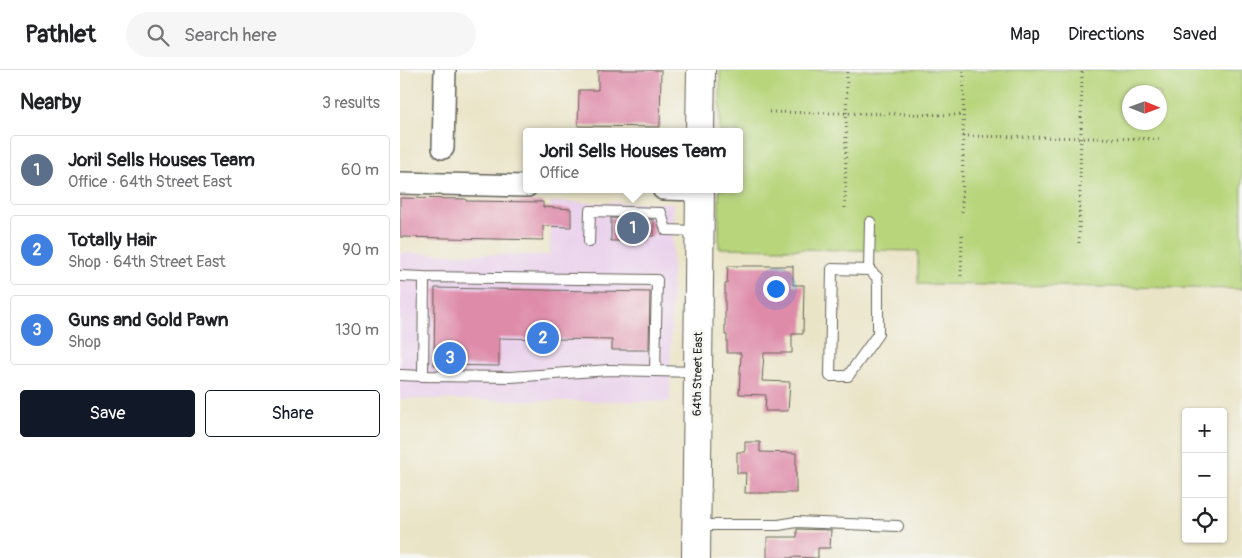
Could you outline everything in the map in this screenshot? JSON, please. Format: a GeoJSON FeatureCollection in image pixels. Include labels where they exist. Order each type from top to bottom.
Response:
{"type":"FeatureCollection","features":[{"type":"Feature","properties":{"kind":"street"},"geometry":{"type":"LineString","coordinates":[[443,148],[445,70]]}},
{"type":"Feature","properties":{"kind":"street"},"geometry":{"type":"LineString","coordinates":[[700,128],[701,70]]}},
{"type":"Feature","properties":{"kind":"street"},"geometry":{"type":"LineString","coordinates":[[400,183],[523,186]]}},
{"type":"Feature","properties":{"kind":"street","name":"64th Street East"},"geometry":{"type":"LineString","coordinates":[[696,558],[700,193]]}},
{"type":"Feature","properties":{"kind":"lane"},"geometry":{"type":"LineString","coordinates":[[589,242],[590,211],[661,212],[666,230],[699,231]]}},
{"type":"Feature","properties":{"kind":"lane"},"geometry":{"type":"LineString","coordinates":[[869,270],[870,222]]}},
{"type":"Feature","properties":{"kind":"lane"},"geometry":{"type":"LineString","coordinates":[[832,269],[869,270],[877,277],[878,334],[848,376],[830,376],[832,269]]}},
{"type":"Feature","properties":{"kind":"lane"},"geometry":{"type":"LineString","coordinates":[[400,276],[657,280],[655,371]]}},
{"type":"Feature","properties":{"kind":"lane"},"geometry":{"type":"LineString","coordinates":[[423,376],[424,277]]}},
{"type":"Feature","properties":{"kind":"lane"},"geometry":{"type":"LineString","coordinates":[[400,375],[511,377],[609,370],[698,372]]}},
{"type":"Feature","properties":{"kind":"lane"},"geometry":{"type":"LineString","coordinates":[[696,525],[779,526],[796,522],[898,526]]}},
{"type":"Feature","properties":{"kind":"path"},"geometry":{"type":"LineString","coordinates":[[845,208],[847,70]]}},
{"type":"Feature","properties":{"kind":"path"},"geometry":{"type":"LineString","coordinates":[[962,212],[964,70]]}},
{"type":"Feature","properties":{"kind":"path"},"geometry":{"type":"LineString","coordinates":[[1079,243],[1082,70]]}},
{"type":"Feature","properties":{"kind":"path"},"geometry":{"type":"LineString","coordinates":[[769,112],[964,115]]}},
{"type":"Feature","properties":{"kind":"path"},"geometry":{"type":"LineString","coordinates":[[963,136],[1159,139]]}},
{"type":"Feature","properties":{"kind":"path"},"geometry":{"type":"LineString","coordinates":[[961,276],[962,233]]}},
{"type":"Feature","properties":{"kind":"shaded area"},"geometry":{"type":"Polygon","coordinates":[[[551,202],[673,203],[670,402],[400,399],[400,253],[550,255],[551,202]]]}},
{"type":"Feature","properties":{"kind":"green space"},"geometry":{"type":"Polygon","coordinates":[[[720,70],[1242,70],[1242,289],[918,284],[918,251],[719,248],[719,193],[743,193],[743,128],[720,128],[720,70]]]}},
{"type":"Feature","properties":{"kind":"building"},"geometry":{"type":"Polygon","coordinates":[[[598,70],[661,70],[660,127],[578,126],[579,90],[598,90],[598,70]]]}},
{"type":"Feature","properties":{"kind":"building"},"geometry":{"type":"Polygon","coordinates":[[[400,198],[543,202],[543,207],[571,209],[571,227],[543,226],[543,240],[400,237],[400,198]]]}},
{"type":"Feature","properties":{"kind":"building"},"geometry":{"type":"Polygon","coordinates":[[[611,218],[654,220],[654,236],[642,236],[642,241],[611,241],[611,218]]]}},
{"type":"Feature","properties":{"kind":"building"},"geometry":{"type":"Polygon","coordinates":[[[728,266],[793,266],[793,285],[804,285],[803,334],[792,334],[792,353],[764,353],[762,381],[790,382],[788,411],[765,411],[766,395],[739,394],[741,353],[727,353],[727,335],[725,335],[725,284],[727,284],[728,266]]]}},
{"type":"Feature","properties":{"kind":"building"},"geometry":{"type":"Polygon","coordinates":[[[435,288],[650,292],[649,350],[612,350],[612,340],[499,338],[499,366],[434,365],[435,288]]]}},
{"type":"Feature","properties":{"kind":"building"},"geometry":{"type":"Polygon","coordinates":[[[745,442],[760,442],[760,452],[796,453],[796,493],[745,493],[746,473],[737,473],[737,452],[745,452],[745,442]]]}},
{"type":"Feature","properties":{"kind":"building"},"geometry":{"type":"Polygon","coordinates":[[[797,529],[831,530],[830,548],[818,548],[818,558],[767,558],[767,537],[797,537],[797,529]]]}},
{"type":"Feature","properties":{"kind":"place","name":"Joril Sells Houses Team"},"geometry":{"type":"Point","coordinates":[633,228]}},
{"type":"Feature","properties":{"kind":"place","name":"Totally Hair"},"geometry":{"type":"Point","coordinates":[543,338]}},
{"type":"Feature","properties":{"kind":"place","name":"Guns and Gold Pawn"},"geometry":{"type":"Point","coordinates":[450,358]}}]}
